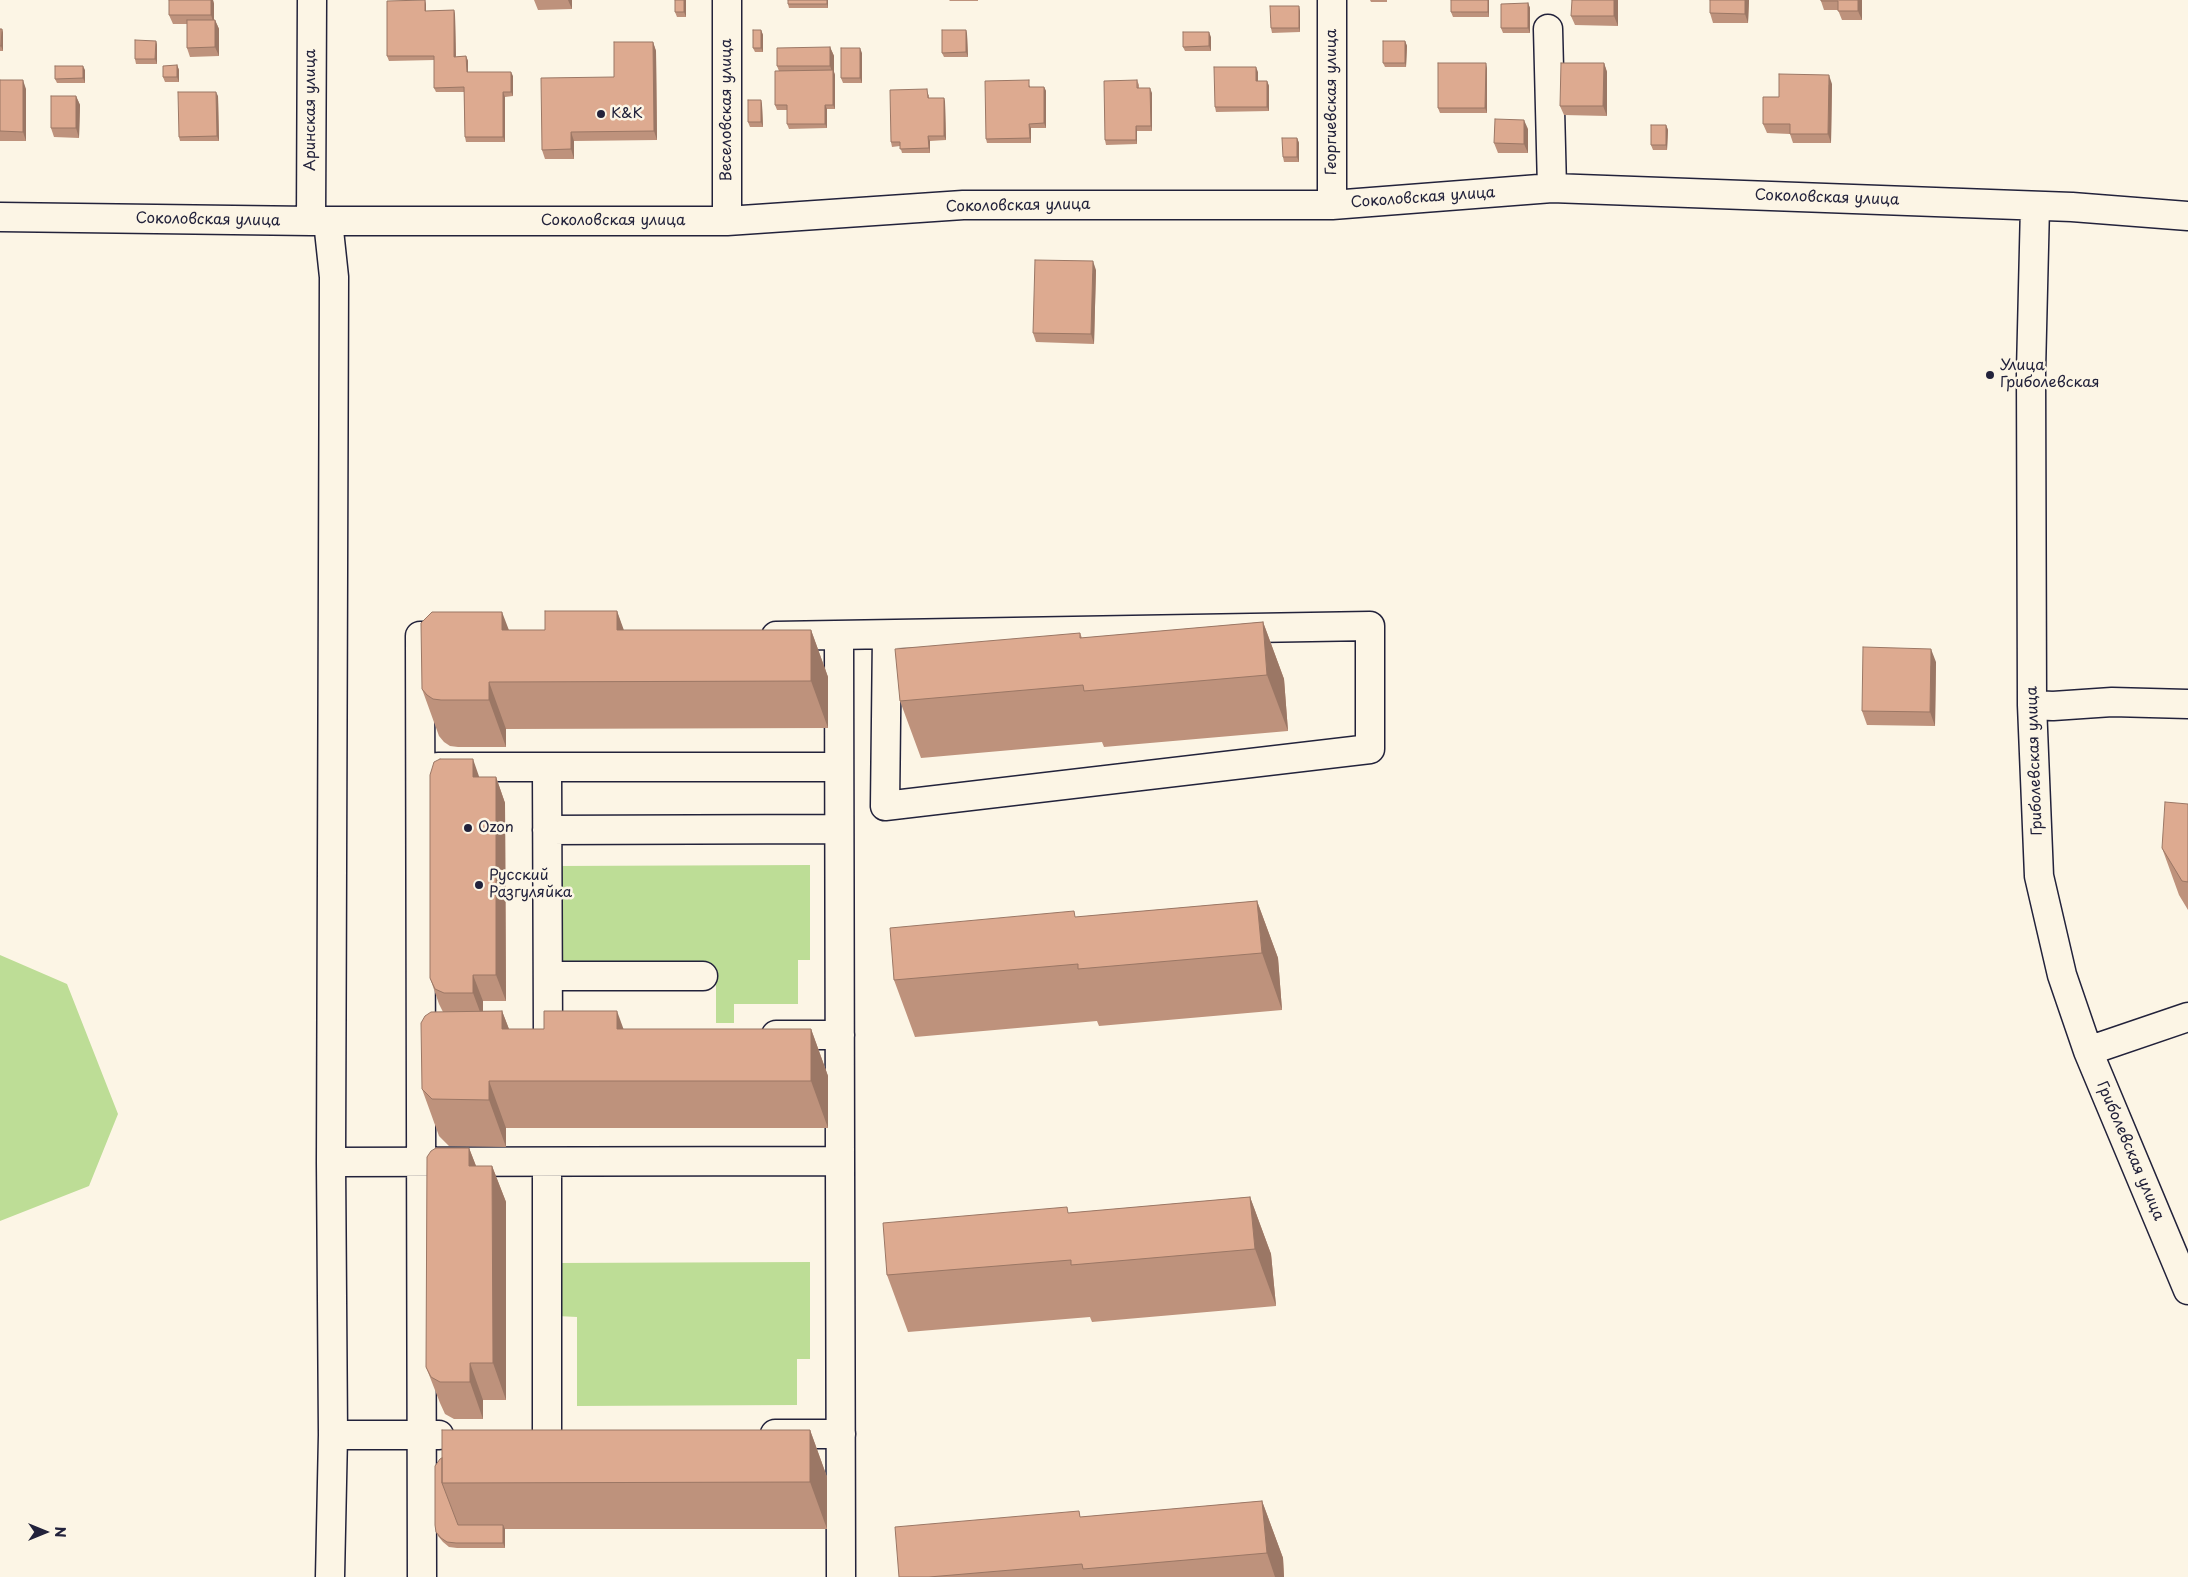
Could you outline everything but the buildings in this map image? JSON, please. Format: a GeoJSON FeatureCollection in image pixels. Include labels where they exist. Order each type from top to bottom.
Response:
{"type":"FeatureCollection","features":[{"type":"Feature","properties":{"kind":"street","name":"Аринская улица"},"geometry":{"type":"LineString","coordinates":[[312,0],[319,221],[334,277],[330,1162],[333,1435],[330,1577]]}},
{"type":"Feature","properties":{"kind":"street","name":"Веселовская улица"},"geometry":{"type":"LineString","coordinates":[[727,0],[727,221]]}},
{"type":"Feature","properties":{"kind":"street","name":"Георгиевская улица"},"geometry":{"type":"LineString","coordinates":[[1332,0],[1332,205]]}},
{"type":"Feature","properties":{"kind":"street"},"geometry":{"type":"LineString","coordinates":[[1548,29],[1552,188]]}},
{"type":"Feature","properties":{"kind":"street","name":"Соколовская улица"},"geometry":{"type":"LineString","coordinates":[[0,217],[319,221],[727,221],[963,205],[1332,205],[1552,188],[2072,207],[2188,216]]}},
{"type":"Feature","properties":{"kind":"street","name":"Гриболевская улица"},"geometry":{"type":"LineString","coordinates":[[2035,206],[2031,371],[2032,704],[2039,876],[2062,975],[2088,1050],[2188,1290]]}},
{"type":"Feature","properties":{"kind":"street"},"geometry":{"type":"LineString","coordinates":[[749,636],[1370,626],[1370,749],[885,806],[887,635]]}},
{"type":"Feature","properties":{"kind":"street"},"geometry":{"type":"LineString","coordinates":[[422,1577],[420,636],[480,636]]}},
{"type":"Feature","properties":{"kind":"street"},"geometry":{"type":"LineString","coordinates":[[839,636],[841,1577]]}},
{"type":"Feature","properties":{"kind":"street"},"geometry":{"type":"LineString","coordinates":[[2032,704],[2053,706],[2112,702],[2188,704]]}},
{"type":"Feature","properties":{"kind":"street"},"geometry":{"type":"LineString","coordinates":[[420,767],[839,767]]}},
{"type":"Feature","properties":{"kind":"street"},"geometry":{"type":"LineString","coordinates":[[547,767],[548,1036]]}},
{"type":"Feature","properties":{"kind":"street"},"geometry":{"type":"LineString","coordinates":[[547,830],[839,829]]}},
{"type":"Feature","properties":{"kind":"street"},"geometry":{"type":"LineString","coordinates":[[548,976],[703,976]]}},
{"type":"Feature","properties":{"kind":"street"},"geometry":{"type":"LineString","coordinates":[[2088,1050],[2188,1017]]}},
{"type":"Feature","properties":{"kind":"street"},"geometry":{"type":"LineString","coordinates":[[752,1036],[840,1035]]}},
{"type":"Feature","properties":{"kind":"street"},"geometry":{"type":"LineString","coordinates":[[421,1036],[450,1036]]}},
{"type":"Feature","properties":{"kind":"street"},"geometry":{"type":"LineString","coordinates":[[518,1036],[577,1036]]}},
{"type":"Feature","properties":{"kind":"street"},"geometry":{"type":"LineString","coordinates":[[330,1162],[840,1161]]}},
{"type":"Feature","properties":{"kind":"street"},"geometry":{"type":"LineString","coordinates":[[547,1162],[547,1435]]}},
{"type":"Feature","properties":{"kind":"street"},"geometry":{"type":"LineString","coordinates":[[752,1434],[841,1434]]}},
{"type":"Feature","properties":{"kind":"street"},"geometry":{"type":"LineString","coordinates":[[333,1435],[460,1435]]}},
{"type":"Feature","properties":{"kind":"street"},"geometry":{"type":"LineString","coordinates":[[518,1435],[576,1435]]}},
{"type":"Feature","properties":{"kind":"green space"},"geometry":{"type":"Polygon","coordinates":[[[810,865],[810,960],[798,960],[798,1004],[734,1004],[734,1023],[716,1023],[716,967],[556,967],[556,866],[810,865]]]}},
{"type":"Feature","properties":{"kind":"green space"},"geometry":{"type":"Polygon","coordinates":[[[0,955],[67,984],[118,1114],[89,1186],[0,1221],[0,955]]]}},
{"type":"Feature","properties":{"kind":"green space"},"geometry":{"type":"Polygon","coordinates":[[[810,1262],[810,1359],[797,1359],[797,1405],[577,1406],[577,1317],[557,1316],[557,1263],[810,1262]]]}},
{"type":"Feature","properties":{"kind":"place","name":"K&K"},"geometry":{"type":"Point","coordinates":[601,114]}},
{"type":"Feature","properties":{"kind":"place","name":"Улица Гриболевская"},"geometry":{"type":"Point","coordinates":[1990,375]}},
{"type":"Feature","properties":{"kind":"place","name":"Ozon"},"geometry":{"type":"Point","coordinates":[468,828]}},
{"type":"Feature","properties":{"kind":"place","name":"Русский Разгуляйка"},"geometry":{"type":"Point","coordinates":[479,885]}}]}
